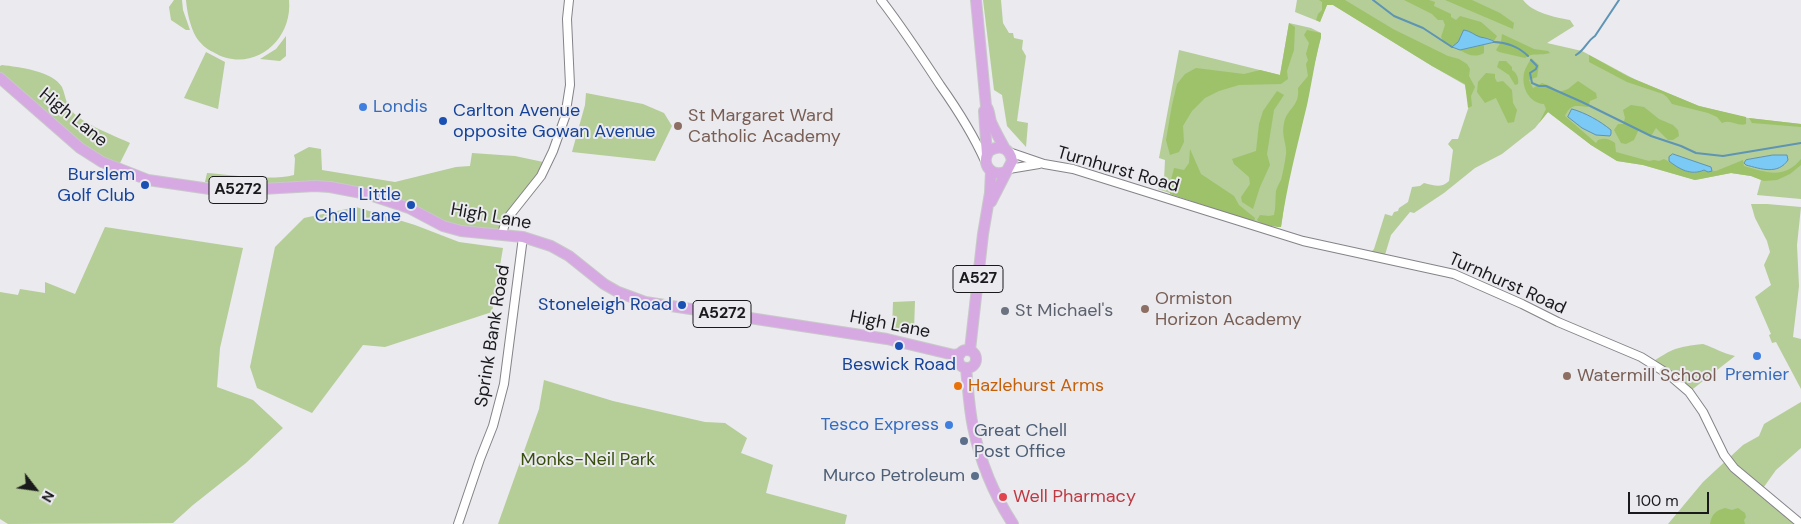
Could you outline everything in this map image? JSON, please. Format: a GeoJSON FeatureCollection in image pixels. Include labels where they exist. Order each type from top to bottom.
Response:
{"type":"FeatureCollection","features":[{"type":"Feature","properties":{"kind":"main road"},"geometry":{"type":"LineString","coordinates":[[976,0],[986,106],[984,111],[986,165],[991,171],[998,174],[1008,170],[1012,161],[995,131],[990,111],[986,106]]}},
{"type":"Feature","properties":{"kind":"main road","name":"High Lane"},"geometry":{"type":"LineString","coordinates":[[0,78],[80,148],[102,162],[148,180],[210,189],[253,190],[295,186],[330,187],[362,192],[409,208],[443,226],[461,231],[523,237],[551,246],[579,263],[604,284],[618,292],[645,302],[887,339],[917,345],[964,359]]}},
{"type":"Feature","properties":{"kind":"main road"},"geometry":{"type":"LineString","coordinates":[[986,158],[994,148],[1007,150]]}},
{"type":"Feature","properties":{"kind":"main road","name":"A527"},"geometry":{"type":"LineString","coordinates":[[988,208],[1008,170]]}},
{"type":"Feature","properties":{"kind":"main road","name":"A527"},"geometry":{"type":"LineString","coordinates":[[991,171],[988,208],[964,359],[972,425],[977,443],[998,499],[1013,524]]}},
{"type":"Feature","properties":{"kind":"street"},"geometry":{"type":"LineString","coordinates":[[502,234],[506,220],[541,176],[553,152],[564,117],[570,86],[566,19],[569,0]]}},
{"type":"Feature","properties":{"kind":"street"},"geometry":{"type":"LineString","coordinates":[[880,0],[896,19],[986,158]]}},
{"type":"Feature","properties":{"kind":"street","name":"Turnhurst Road"},"geometry":{"type":"LineString","coordinates":[[1007,150],[1044,164],[1073,169],[1303,241],[1454,274],[1558,322],[1642,357],[1668,374],[1689,392],[1703,412],[1724,455],[1734,468],[1801,524]]}},
{"type":"Feature","properties":{"kind":"street","name":"Turnhurst Road"},"geometry":{"type":"LineString","coordinates":[[1008,170],[1044,164]]}},
{"type":"Feature","properties":{"kind":"street","name":"Sprink Bank Road"},"geometry":{"type":"LineString","coordinates":[[458,524],[493,426],[504,384],[523,237]]}},
{"type":"Feature","properties":{"kind":"green space"},"geometry":{"type":"Polygon","coordinates":[[[174,0],[182,0],[183,10],[190,30],[186,30],[171,20],[169,7],[174,0]]]}},
{"type":"Feature","properties":{"kind":"green space"},"geometry":{"type":"Polygon","coordinates":[[[186,0],[289,0],[288,15],[284,29],[277,41],[267,50],[255,57],[227,58],[203,46],[198,39],[190,24],[186,0]]]}},
{"type":"Feature","properties":{"kind":"green space"},"geometry":{"type":"Polygon","coordinates":[[[983,0],[1001,0],[1003,23],[1009,33],[1013,33],[1014,38],[1023,40],[1022,49],[1026,56],[1017,121],[1028,123],[1026,147],[1007,126],[1002,95],[994,90],[983,0]]]}},
{"type":"Feature","properties":{"kind":"green space"},"geometry":{"type":"Polygon","coordinates":[[[1297,0],[1523,0],[1538,11],[1570,20],[1574,26],[1547,43],[1582,51],[1636,80],[1699,106],[1748,118],[1801,124],[1801,199],[1757,195],[1761,180],[1751,176],[1731,173],[1695,180],[1643,165],[1617,161],[1591,145],[1548,112],[1535,128],[1502,154],[1475,168],[1444,193],[1414,213],[1410,212],[1391,235],[1384,258],[1369,254],[1374,249],[1385,214],[1392,216],[1394,212],[1398,211],[1399,208],[1408,202],[1412,187],[1420,186],[1424,183],[1440,186],[1449,181],[1453,150],[1448,144],[1452,139],[1458,139],[1469,106],[1465,85],[1333,5],[1327,5],[1320,22],[1295,12],[1297,0]]]}},
{"type":"Feature","properties":{"kind":"green space"},"geometry":{"type":"Polygon","coordinates":[[[1319,0],[1345,0],[1393,29],[1467,64],[1470,69],[1469,76],[1475,87],[1471,96],[1472,106],[1468,108],[1465,84],[1432,66],[1333,5],[1327,5],[1320,22],[1316,20],[1322,10],[1322,2],[1319,0]]]}},
{"type":"Feature","properties":{"kind":"green space"},"geometry":{"type":"Polygon","coordinates":[[[1404,0],[1429,0],[1435,2],[1434,6],[1451,14],[1451,17],[1456,20],[1460,16],[1481,22],[1497,36],[1494,41],[1488,38],[1461,35],[1458,42],[1452,47],[1444,43],[1441,37],[1445,25],[1443,20],[1438,20],[1432,14],[1404,0]]]}},
{"type":"Feature","properties":{"kind":"green space"},"geometry":{"type":"Polygon","coordinates":[[[1445,0],[1472,0],[1500,13],[1514,23],[1513,29],[1445,0]]]}},
{"type":"Feature","properties":{"kind":"green space"},"geometry":{"type":"Polygon","coordinates":[[[1289,23],[1311,28],[1321,33],[1321,37],[1287,185],[1281,227],[1250,221],[1158,189],[1164,180],[1165,160],[1159,158],[1179,50],[1280,75],[1289,23]]]}},
{"type":"Feature","properties":{"kind":"green space"},"geometry":{"type":"Polygon","coordinates":[[[1289,23],[1295,27],[1294,50],[1287,71],[1288,79],[1281,84],[1239,85],[1219,91],[1205,98],[1192,111],[1183,126],[1184,142],[1179,152],[1170,155],[1166,140],[1172,105],[1177,84],[1185,74],[1196,68],[1244,74],[1260,70],[1280,75],[1289,23]]]}},
{"type":"Feature","properties":{"kind":"green space"},"geometry":{"type":"Polygon","coordinates":[[[1307,30],[1321,33],[1321,37],[1289,181],[1281,227],[1271,226],[1257,220],[1260,215],[1274,215],[1276,191],[1281,180],[1286,154],[1283,132],[1284,123],[1297,99],[1298,88],[1308,76],[1306,54],[1309,43],[1304,35],[1307,30]]]}},
{"type":"Feature","properties":{"kind":"green space"},"geometry":{"type":"Polygon","coordinates":[[[1502,34],[1534,49],[1550,53],[1531,55],[1525,58],[1499,52],[1496,50],[1501,42],[1502,34]]]}},
{"type":"Feature","properties":{"kind":"green space"},"geometry":{"type":"Polygon","coordinates":[[[286,36],[286,56],[280,61],[260,59],[276,49],[286,36]]]}},
{"type":"Feature","properties":{"kind":"green space"},"geometry":{"type":"Polygon","coordinates":[[[1484,45],[1484,53],[1475,56],[1460,50],[1484,45]]]}},
{"type":"Feature","properties":{"kind":"green space"},"geometry":{"type":"Polygon","coordinates":[[[206,52],[225,62],[218,109],[184,98],[206,52]]]}},
{"type":"Feature","properties":{"kind":"green space"},"geometry":{"type":"Polygon","coordinates":[[[1589,55],[1627,76],[1699,106],[1746,117],[1746,124],[1722,123],[1717,117],[1708,113],[1672,104],[1663,94],[1627,82],[1589,62],[1589,55]]]}},
{"type":"Feature","properties":{"kind":"green space"},"geometry":{"type":"Polygon","coordinates":[[[1531,58],[1539,65],[1537,77],[1529,80],[1533,88],[1542,83],[1559,92],[1568,89],[1578,81],[1596,93],[1597,98],[1590,101],[1588,107],[1572,107],[1565,116],[1596,143],[1598,140],[1608,139],[1615,143],[1616,152],[1649,161],[1664,159],[1688,172],[1716,171],[1743,160],[1744,166],[1774,173],[1788,170],[1801,159],[1801,165],[1790,174],[1777,180],[1764,181],[1751,176],[1731,173],[1695,180],[1643,165],[1617,161],[1591,145],[1548,112],[1539,123],[1546,109],[1544,104],[1534,101],[1527,93],[1523,78],[1531,58]]]}},
{"type":"Feature","properties":{"kind":"green space"},"geometry":{"type":"Polygon","coordinates":[[[1499,61],[1506,61],[1512,67],[1517,76],[1518,84],[1515,85],[1509,75],[1497,67],[1499,61]]]}},
{"type":"Feature","properties":{"kind":"green space"},"geometry":{"type":"Polygon","coordinates":[[[0,66],[35,71],[51,77],[62,87],[69,107],[75,114],[98,129],[130,143],[117,169],[102,162],[0,78],[0,66]]]}},
{"type":"Feature","properties":{"kind":"green space"},"geometry":{"type":"Polygon","coordinates":[[[1486,73],[1495,74],[1497,82],[1503,81],[1512,90],[1513,103],[1517,110],[1514,122],[1508,123],[1496,98],[1485,103],[1477,92],[1478,82],[1486,73]]]}},
{"type":"Feature","properties":{"kind":"green space"},"geometry":{"type":"Polygon","coordinates":[[[1277,91],[1284,95],[1274,110],[1267,154],[1270,165],[1253,209],[1242,202],[1241,197],[1250,184],[1249,177],[1234,164],[1232,159],[1256,151],[1259,124],[1263,111],[1277,91]]]}},
{"type":"Feature","properties":{"kind":"green space"},"geometry":{"type":"Polygon","coordinates":[[[586,93],[643,104],[664,113],[672,126],[655,161],[572,152],[585,105],[586,93]]]}},
{"type":"Feature","properties":{"kind":"green space"},"geometry":{"type":"Polygon","coordinates":[[[1631,105],[1644,107],[1659,119],[1673,125],[1678,130],[1679,136],[1673,140],[1668,140],[1656,128],[1651,136],[1639,129],[1634,140],[1626,144],[1621,143],[1614,130],[1618,124],[1623,124],[1625,118],[1623,110],[1631,105]]]}},
{"type":"Feature","properties":{"kind":"green space"},"geometry":{"type":"Polygon","coordinates":[[[1749,118],[1801,124],[1801,127],[1752,123],[1749,118]]]}},
{"type":"Feature","properties":{"kind":"green space"},"geometry":{"type":"Polygon","coordinates":[[[309,147],[321,149],[322,170],[395,182],[456,167],[470,166],[472,153],[515,156],[548,163],[502,234],[461,231],[357,191],[244,190],[205,182],[207,173],[263,178],[294,175],[294,155],[309,147]]]}},
{"type":"Feature","properties":{"kind":"green space"},"geometry":{"type":"Polygon","coordinates":[[[1190,149],[1201,174],[1234,196],[1239,205],[1255,218],[1254,222],[1170,194],[1174,168],[1184,170],[1189,163],[1190,149]]]}},
{"type":"Feature","properties":{"kind":"green space"},"geometry":{"type":"Polygon","coordinates":[[[1751,204],[1801,207],[1797,245],[1799,286],[1793,337],[1801,339],[1801,389],[1776,342],[1772,343],[1769,335],[1771,334],[1755,297],[1771,285],[1764,265],[1770,252],[1751,204]]]}},
{"type":"Feature","properties":{"kind":"green space"},"geometry":{"type":"Polygon","coordinates":[[[356,207],[415,225],[459,242],[503,248],[492,312],[385,347],[363,345],[312,413],[257,388],[250,367],[275,247],[304,218],[356,207]]]}},
{"type":"Feature","properties":{"kind":"green space"},"geometry":{"type":"Polygon","coordinates":[[[105,227],[243,248],[220,348],[217,387],[253,400],[283,428],[246,463],[173,523],[8,524],[0,519],[0,292],[18,295],[20,289],[45,293],[45,282],[75,294],[105,227]]]}},
{"type":"Feature","properties":{"kind":"green space"},"geometry":{"type":"Polygon","coordinates":[[[915,301],[914,330],[892,330],[893,302],[915,301]]]}},
{"type":"Feature","properties":{"kind":"green space"},"geometry":{"type":"Polygon","coordinates":[[[1703,344],[1735,356],[1689,392],[1651,363],[1675,349],[1703,344]]]}},
{"type":"Feature","properties":{"kind":"green space","name":"Monks-Neil Park"},"geometry":{"type":"Polygon","coordinates":[[[544,380],[613,401],[705,422],[725,423],[747,438],[741,453],[773,465],[766,493],[847,515],[845,524],[498,524],[539,409],[544,380]]]}},
{"type":"Feature","properties":{"kind":"green space"},"geometry":{"type":"Polygon","coordinates":[[[1801,402],[1801,448],[1776,470],[1761,491],[1801,524],[1668,524],[1703,482],[1743,445],[1759,436],[1764,424],[1801,402]]]}},
{"type":"Feature","properties":{"kind":"green space"},"geometry":{"type":"Polygon","coordinates":[[[1725,508],[1732,510],[1738,508],[1745,513],[1745,524],[1710,524],[1714,513],[1725,508]]]}},
{"type":"Feature","properties":{"kind":"water"},"geometry":{"type":"Polygon","coordinates":[[[1464,30],[1495,42],[1460,50],[1452,47],[1458,42],[1464,30]]]}},
{"type":"Feature","properties":{"kind":"water"},"geometry":{"type":"Polygon","coordinates":[[[1572,109],[1598,120],[1611,130],[1610,136],[1596,135],[1582,128],[1568,117],[1572,109]]]}},
{"type":"Feature","properties":{"kind":"water"},"geometry":{"type":"Polygon","coordinates":[[[1673,154],[1711,167],[1712,171],[1690,172],[1681,169],[1669,161],[1669,157],[1673,154]]]}},
{"type":"Feature","properties":{"kind":"water"},"geometry":{"type":"Polygon","coordinates":[[[1773,155],[1787,155],[1788,160],[1779,168],[1769,170],[1752,167],[1744,163],[1746,160],[1773,155]]]}},
{"type":"Feature","properties":{"kind":"waterway"},"geometry":{"type":"LineString","coordinates":[[1373,0],[1394,16],[1423,28],[1452,47]]}},
{"type":"Feature","properties":{"kind":"waterway"},"geometry":{"type":"LineString","coordinates":[[1576,55],[1595,36],[1619,0]]}},
{"type":"Feature","properties":{"kind":"waterway"},"geometry":{"type":"LineString","coordinates":[[1494,42],[1512,46],[1528,56]]}},
{"type":"Feature","properties":{"kind":"waterway"},"geometry":{"type":"LineString","coordinates":[[1531,60],[1537,66],[1530,73],[1532,83],[1546,86],[1651,136],[1696,153],[1723,156],[1801,143]]}},
{"type":"Feature","properties":{"kind":"place","name":"Londis"},"geometry":{"type":"Point","coordinates":[363,107]}},
{"type":"Feature","properties":{"kind":"place","name":"Carlton Avenue opposite Gowan Avenue"},"geometry":{"type":"Point","coordinates":[443,121]}},
{"type":"Feature","properties":{"kind":"place","name":"St Margaret Ward Catholic Academy"},"geometry":{"type":"Point","coordinates":[678,126]}},
{"type":"Feature","properties":{"kind":"place","name":"Burslem Golf Club"},"geometry":{"type":"Point","coordinates":[145,185]}},
{"type":"Feature","properties":{"kind":"place","name":"Little Chell Lane"},"geometry":{"type":"Point","coordinates":[411,205]}},
{"type":"Feature","properties":{"kind":"place","name":"Stoneleigh Road"},"geometry":{"type":"Point","coordinates":[682,305]}},
{"type":"Feature","properties":{"kind":"place","name":"Ormiston Horizon Academy"},"geometry":{"type":"Point","coordinates":[1145,309]}},
{"type":"Feature","properties":{"kind":"place","name":"St Michael's"},"geometry":{"type":"Point","coordinates":[1005,311]}},
{"type":"Feature","properties":{"kind":"place","name":"Beswick Road"},"geometry":{"type":"Point","coordinates":[899,346]}},
{"type":"Feature","properties":{"kind":"place","name":"Premier"},"geometry":{"type":"Point","coordinates":[1757,356]}},
{"type":"Feature","properties":{"kind":"place","name":"Watermill School"},"geometry":{"type":"Point","coordinates":[1567,376]}},
{"type":"Feature","properties":{"kind":"place","name":"Hazlehurst Arms"},"geometry":{"type":"Point","coordinates":[958,386]}},
{"type":"Feature","properties":{"kind":"place","name":"Tesco Express"},"geometry":{"type":"Point","coordinates":[949,425]}},
{"type":"Feature","properties":{"kind":"place","name":"Great Chell Post Office"},"geometry":{"type":"Point","coordinates":[964,441]}},
{"type":"Feature","properties":{"kind":"place","name":"Murco Petroleum"},"geometry":{"type":"Point","coordinates":[975,476]}},
{"type":"Feature","properties":{"kind":"place","name":"Well Pharmacy"},"geometry":{"type":"Point","coordinates":[1003,497]}}]}
